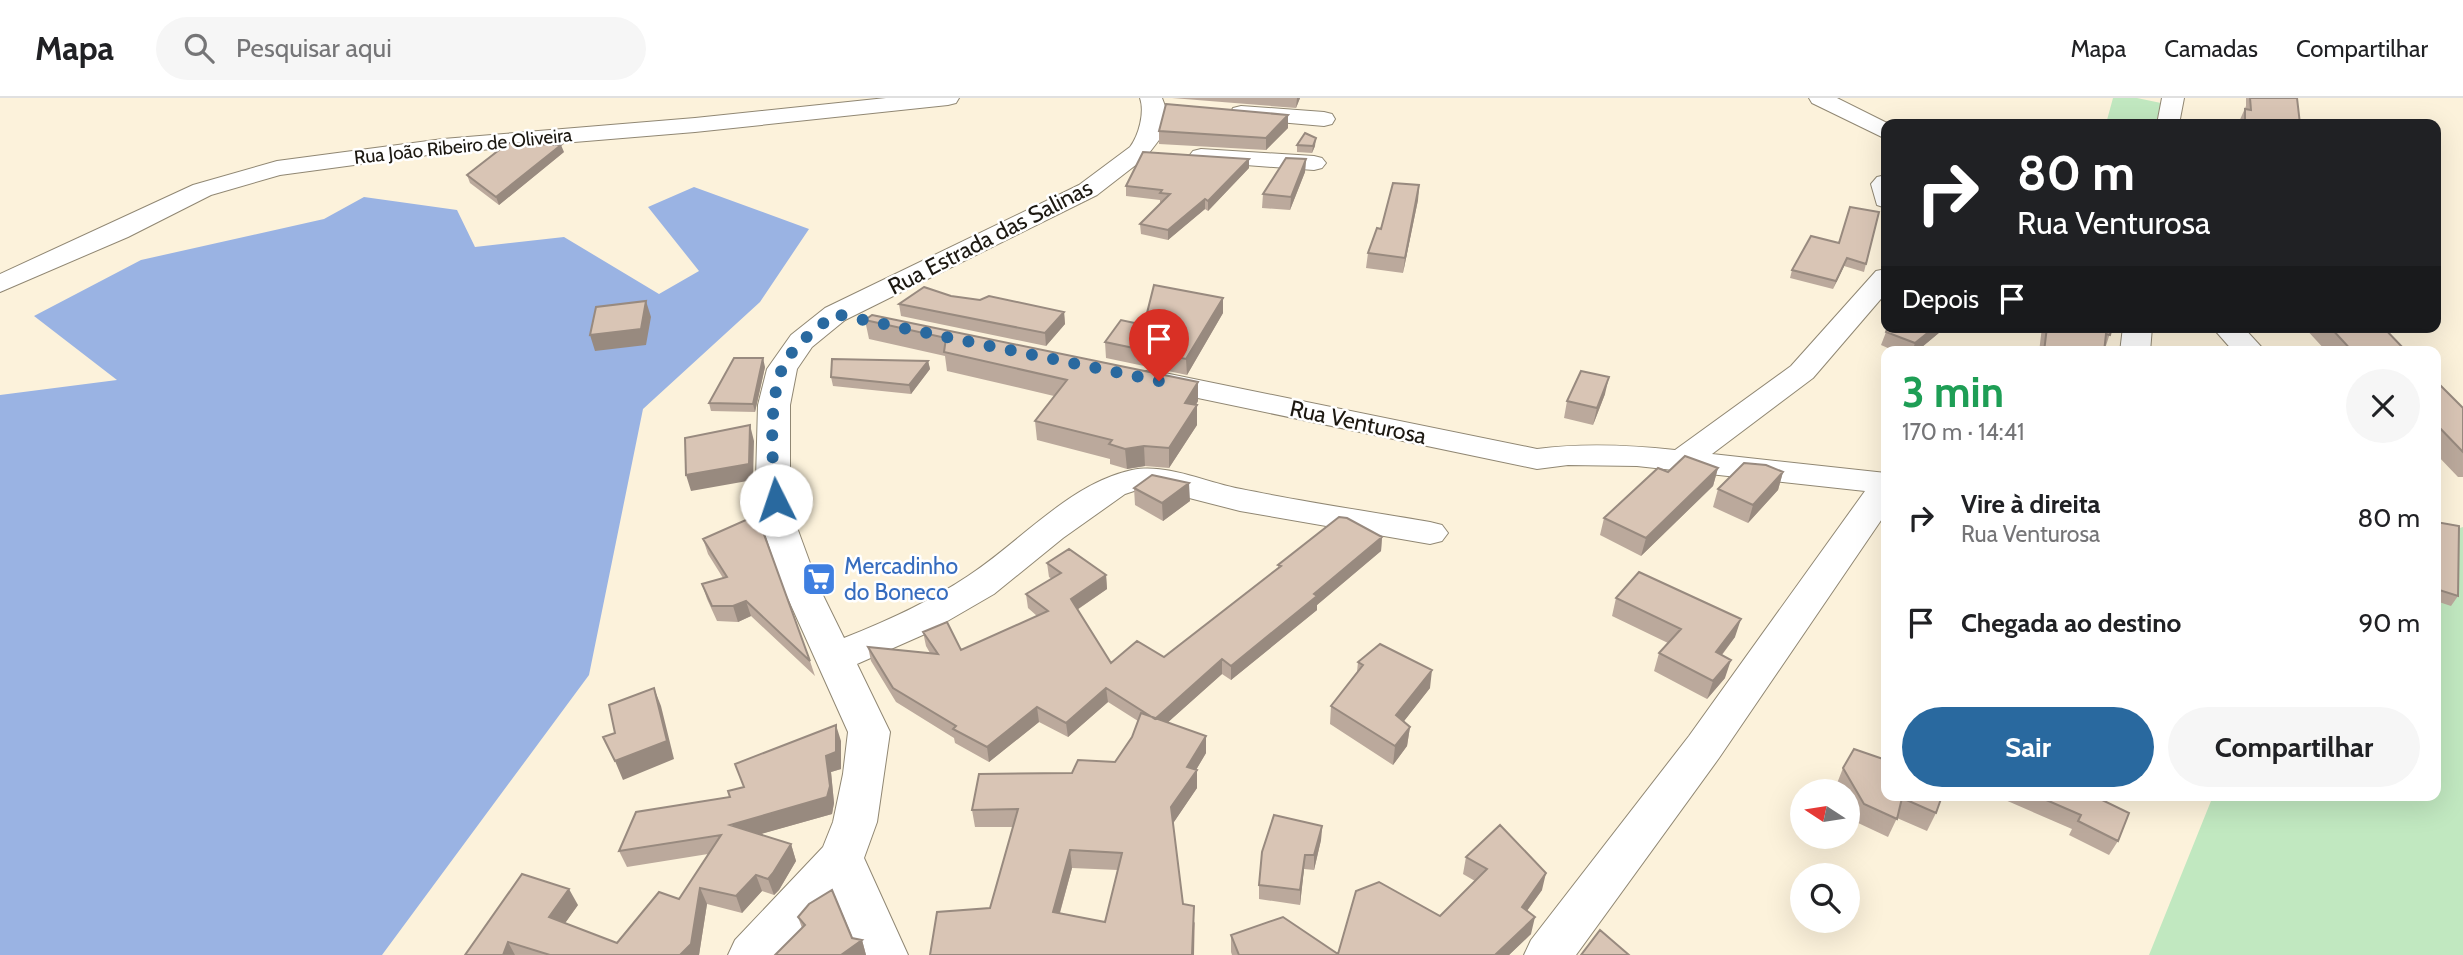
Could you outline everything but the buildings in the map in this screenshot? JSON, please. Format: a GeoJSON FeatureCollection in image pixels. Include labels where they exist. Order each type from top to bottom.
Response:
{"type":"FeatureCollection","features":[{"type":"Feature","properties":{"kind":"street","name":"Rua João Ribeiro de Oliveira"},"geometry":{"type":"LineString","coordinates":[[0,284],[119,231],[202,190],[277,169],[443,146],[735,121],[948,98]]}},
{"type":"Feature","properties":{"kind":"street"},"geometry":{"type":"LineString","coordinates":[[2169,119],[2173,98]]}},
{"type":"Feature","properties":{"kind":"street"},"geometry":{"type":"LineString","coordinates":[[1838,101],[1881,129]]}},
{"type":"Feature","properties":{"kind":"street"},"geometry":{"type":"LineString","coordinates":[[1162,104],[1147,140],[1161,154],[1314,163]]}},
{"type":"Feature","properties":{"kind":"street"},"geometry":{"type":"LineString","coordinates":[[1219,111],[1324,119]]}},
{"type":"Feature","properties":{"kind":"street","name":"Rua Estrada das Salinas"},"geometry":{"type":"LineString","coordinates":[[764,942],[841,858],[855,822],[869,732],[800,585],[778,522],[773,479],[774,405],[782,369],[801,341],[835,314],[1161,154]]}},
{"type":"Feature","properties":{"kind":"street"},"geometry":{"type":"LineString","coordinates":[[1682,461],[1802,372],[1881,283]]}},
{"type":"Feature","properties":{"kind":"street"},"geometry":{"type":"LineString","coordinates":[[835,314],[875,323]]}},
{"type":"Feature","properties":{"kind":"street"},"geometry":{"type":"LineString","coordinates":[[2232,333],[2245,346]]}},
{"type":"Feature","properties":{"kind":"street","name":"Rua Venturosa"},"geometry":{"type":"LineString","coordinates":[[1118,373],[1537,459],[1568,455],[1637,456],[1881,482]]}},
{"type":"Feature","properties":{"kind":"street"},"geometry":{"type":"LineString","coordinates":[[834,658],[912,625],[981,584],[1113,487],[1135,480],[1158,480],[1240,500],[1430,533]]}},
{"type":"Feature","properties":{"kind":"street"},"geometry":{"type":"LineString","coordinates":[[1548,955],[1712,736],[1881,494]]}},
{"type":"Feature","properties":{"kind":"street"},"geometry":{"type":"LineString","coordinates":[[841,858],[884,955]]}},
{"type":"Feature","properties":{"kind":"green space"},"geometry":{"type":"Polygon","coordinates":[[[2113,98],[2137,98],[2161,103],[2157,119],[2107,119],[2113,98]]]}},
{"type":"Feature","properties":{"kind":"green space"},"geometry":{"type":"Polygon","coordinates":[[[2463,527],[2463,955],[2149,955],[2211,801],[2441,801],[2441,534],[2463,527]]]}},
{"type":"Feature","properties":{"kind":"water"},"geometry":{"type":"Polygon","coordinates":[[[694,187],[809,229],[760,302],[643,409],[589,675],[382,955],[0,955],[0,395],[117,380],[34,316],[141,260],[324,219],[364,197],[457,210],[475,247],[564,237],[659,294],[699,271],[648,207],[694,187]]]}},
{"type":"Feature","properties":{"kind":"place","name":"Mercadinho do Boneco"},"geometry":{"type":"Point","coordinates":[819,579]}},
{"type":"Feature","properties":{"kind":"route"},"geometry":{"type":"LineString","coordinates":[[776,500],[773,479],[774,405],[782,369],[801,341],[835,314],[1159,381]]}}]}
